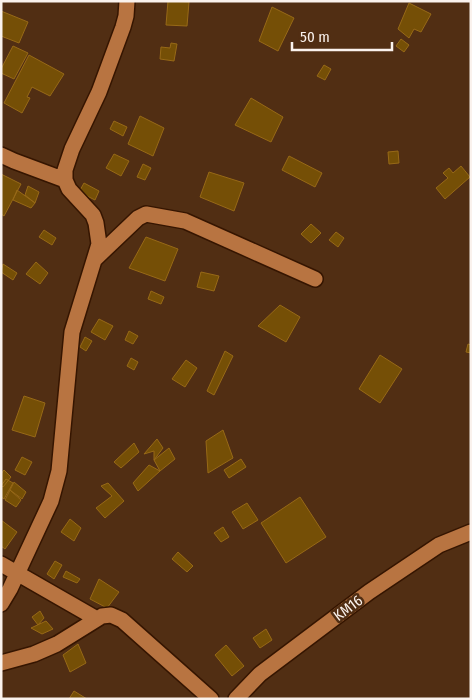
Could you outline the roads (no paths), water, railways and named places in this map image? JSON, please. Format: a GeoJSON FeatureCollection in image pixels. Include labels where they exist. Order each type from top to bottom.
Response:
{"type":"FeatureCollection","features":[{"type":"Feature","properties":{"kind":"street"},"geometry":{"type":"LineString","coordinates":[[1,604],[18,573],[56,486],[63,444],[72,332],[99,244],[93,215],[73,196],[65,180],[65,170],[72,149],[99,92],[123,27],[127,1]]}},
{"type":"Feature","properties":{"kind":"street"},"geometry":{"type":"LineString","coordinates":[[1,155],[65,180]]}},
{"type":"Feature","properties":{"kind":"street"},"geometry":{"type":"LineString","coordinates":[[94,260],[138,218],[146,214],[185,221],[315,279]]}},
{"type":"Feature","properties":{"kind":"street","name":"KM16"},"geometry":{"type":"LineString","coordinates":[[236,699],[260,674],[369,592],[439,545],[471,532]]}},
{"type":"Feature","properties":{"kind":"street"},"geometry":{"type":"LineString","coordinates":[[1,564],[97,619]]}},
{"type":"Feature","properties":{"kind":"street"},"geometry":{"type":"LineString","coordinates":[[1,664],[34,654],[57,644],[102,616],[111,615],[122,620],[211,699]]}}]}
